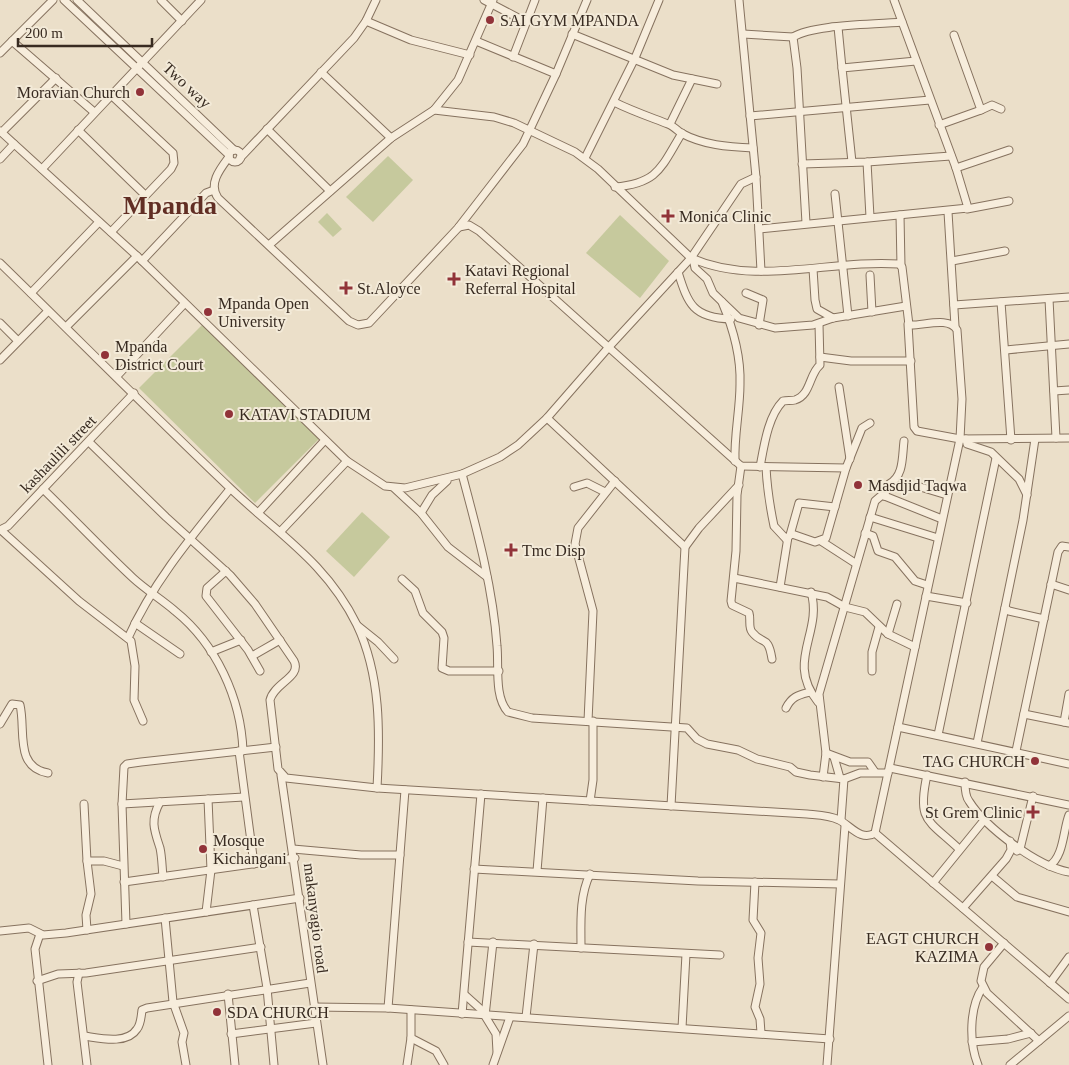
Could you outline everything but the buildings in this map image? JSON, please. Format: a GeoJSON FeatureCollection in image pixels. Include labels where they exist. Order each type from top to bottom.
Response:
{"type":"FeatureCollection","features":[{"type":"Feature","properties":{"kind":"street"},"geometry":{"type":"LineString","coordinates":[[0,53],[53,0]]}},
{"type":"Feature","properties":{"kind":"street"},"geometry":{"type":"LineString","coordinates":[[64,0],[219,147],[223,153],[224,164]]}},
{"type":"Feature","properties":{"kind":"street","name":"Two way"},"geometry":{"type":"LineString","coordinates":[[77,0],[142,62],[232,153]]}},
{"type":"Feature","properties":{"kind":"street"},"geometry":{"type":"LineString","coordinates":[[161,0],[182,21]]}},
{"type":"Feature","properties":{"kind":"street"},"geometry":{"type":"LineString","coordinates":[[42,169],[201,0]]}},
{"type":"Feature","properties":{"kind":"street"},"geometry":{"type":"LineString","coordinates":[[217,175],[239,160],[253,142],[354,38],[366,22],[376,0]]}},
{"type":"Feature","properties":{"kind":"street"},"geometry":{"type":"LineString","coordinates":[[484,0],[493,2],[526,22]]}},
{"type":"Feature","properties":{"kind":"street"},"geometry":{"type":"LineString","coordinates":[[513,57],[535,0]]}},
{"type":"Feature","properties":{"kind":"street"},"geometry":{"type":"LineString","coordinates":[[253,142],[232,153],[217,175],[214,190],[218,198],[349,321],[358,325],[368,323],[458,228],[510,163],[530,130],[587,0]]}},
{"type":"Feature","properties":{"kind":"street"},"geometry":{"type":"LineString","coordinates":[[585,158],[635,58],[659,0]]}},
{"type":"Feature","properties":{"kind":"street"},"geometry":{"type":"LineString","coordinates":[[739,0],[756,177],[761,271]]}},
{"type":"Feature","properties":{"kind":"street"},"geometry":{"type":"LineString","coordinates":[[894,0],[956,168],[968,205],[967,209]]}},
{"type":"Feature","properties":{"kind":"street"},"geometry":{"type":"LineString","coordinates":[[269,245],[391,138],[434,110],[446,98],[470,55],[493,2]]}},
{"type":"Feature","properties":{"kind":"street"},"geometry":{"type":"LineString","coordinates":[[366,22],[411,40],[470,55]]}},
{"type":"Feature","properties":{"kind":"street"},"geometry":{"type":"LineString","coordinates":[[743,34],[793,37],[810,31],[838,27],[902,22]]}},
{"type":"Feature","properties":{"kind":"street"},"geometry":{"type":"LineString","coordinates":[[838,27],[852,162]]}},
{"type":"Feature","properties":{"kind":"street"},"geometry":{"type":"LineString","coordinates":[[572,34],[635,58],[664,72],[717,84]]}},
{"type":"Feature","properties":{"kind":"street"},"geometry":{"type":"LineString","coordinates":[[954,35],[981,110]]}},
{"type":"Feature","properties":{"kind":"street"},"geometry":{"type":"LineString","coordinates":[[793,37],[806,223]]}},
{"type":"Feature","properties":{"kind":"street"},"geometry":{"type":"LineString","coordinates":[[12,40],[94,112]]}},
{"type":"Feature","properties":{"kind":"street"},"geometry":{"type":"LineString","coordinates":[[476,41],[556,74]]}},
{"type":"Feature","properties":{"kind":"street"},"geometry":{"type":"LineString","coordinates":[[842,68],[916,61]]}},
{"type":"Feature","properties":{"kind":"street"},"geometry":{"type":"LineString","coordinates":[[321,72],[391,138]]}},
{"type":"Feature","properties":{"kind":"street"},"geometry":{"type":"LineString","coordinates":[[56,78],[1,132],[140,259],[347,461],[372,479],[394,488],[421,513],[448,547],[487,577]]}},
{"type":"Feature","properties":{"kind":"street"},"geometry":{"type":"LineString","coordinates":[[670,124],[692,79]]}},
{"type":"Feature","properties":{"kind":"street"},"geometry":{"type":"LineString","coordinates":[[111,95],[173,153],[174,163],[171,169],[145,194],[111,232]]}},
{"type":"Feature","properties":{"kind":"street"},"geometry":{"type":"LineString","coordinates":[[446,98],[449,112]]}},
{"type":"Feature","properties":{"kind":"street"},"geometry":{"type":"LineString","coordinates":[[750,116],[930,100]]}},
{"type":"Feature","properties":{"kind":"street"},"geometry":{"type":"LineString","coordinates":[[614,102],[644,116],[670,124],[682,133],[718,145],[753,148]]}},
{"type":"Feature","properties":{"kind":"street"},"geometry":{"type":"LineString","coordinates":[[939,125],[992,106],[1001,109]]}},
{"type":"Feature","properties":{"kind":"street"},"geometry":{"type":"LineString","coordinates":[[434,110],[494,117],[530,130],[585,158],[692,258],[711,265],[761,271],[813,270],[894,264],[901,266]]}},
{"type":"Feature","properties":{"kind":"street"},"geometry":{"type":"LineString","coordinates":[[267,129],[330,191]]}},
{"type":"Feature","properties":{"kind":"street"},"geometry":{"type":"LineString","coordinates":[[78,130],[145,194]]}},
{"type":"Feature","properties":{"kind":"street"},"geometry":{"type":"LineString","coordinates":[[615,187],[632,186],[657,174],[682,133]]}},
{"type":"Feature","properties":{"kind":"street"},"geometry":{"type":"LineString","coordinates":[[0,159],[14,144]]}},
{"type":"Feature","properties":{"kind":"street"},"geometry":{"type":"LineString","coordinates":[[219,147],[232,153],[240,154],[239,160]]}},
{"type":"Feature","properties":{"kind":"street"},"geometry":{"type":"LineString","coordinates":[[956,168],[1009,150]]}},
{"type":"Feature","properties":{"kind":"street"},"geometry":{"type":"LineString","coordinates":[[802,164],[951,156]]}},
{"type":"Feature","properties":{"kind":"street"},"geometry":{"type":"LineString","coordinates":[[867,162],[870,217]]}},
{"type":"Feature","properties":{"kind":"street"},"geometry":{"type":"LineString","coordinates":[[394,488],[418,487],[449,479],[500,457],[518,445],[547,418],[608,348],[692,258],[736,190],[747,180],[756,177]]}},
{"type":"Feature","properties":{"kind":"street"},"geometry":{"type":"LineString","coordinates":[[66,327],[140,259],[206,192],[214,190]]}},
{"type":"Feature","properties":{"kind":"street"},"geometry":{"type":"LineString","coordinates":[[835,194],[848,316]]}},
{"type":"Feature","properties":{"kind":"street"},"geometry":{"type":"LineString","coordinates":[[759,229],[870,217],[948,212],[1010,201]]}},
{"type":"Feature","properties":{"kind":"street"},"geometry":{"type":"LineString","coordinates":[[875,834],[947,495],[963,439],[962,399],[957,330],[955,326],[948,212]]}},
{"type":"Feature","properties":{"kind":"street"},"geometry":{"type":"LineString","coordinates":[[469,214],[473,226],[738,463],[763,467],[846,468]]}},
{"type":"Feature","properties":{"kind":"street"},"geometry":{"type":"LineString","coordinates":[[900,215],[901,266],[908,324],[915,429],[963,439],[1069,438]]}},
{"type":"Feature","properties":{"kind":"street"},"geometry":{"type":"LineString","coordinates":[[31,293],[99,222]]}},
{"type":"Feature","properties":{"kind":"street"},"geometry":{"type":"LineString","coordinates":[[458,228],[466,225],[473,226]]}},
{"type":"Feature","properties":{"kind":"street"},"geometry":{"type":"LineString","coordinates":[[952,261],[1005,251]]}},
{"type":"Feature","properties":{"kind":"street"},"geometry":{"type":"LineString","coordinates":[[692,258],[695,268],[707,279],[713,294],[738,318]]}},
{"type":"Feature","properties":{"kind":"street"},"geometry":{"type":"LineString","coordinates":[[0,263],[230,489],[281,531],[322,571],[357,626],[369,660],[377,697],[380,728],[377,788]]}},
{"type":"Feature","properties":{"kind":"street"},"geometry":{"type":"LineString","coordinates":[[813,270],[815,300],[818,309],[834,318]]}},
{"type":"Feature","properties":{"kind":"street"},"geometry":{"type":"LineString","coordinates":[[678,272],[690,305],[695,310],[715,317],[738,318],[759,325],[783,329],[819,324],[834,318],[906,306]]}},
{"type":"Feature","properties":{"kind":"street"},"geometry":{"type":"LineString","coordinates":[[870,275],[872,312]]}},
{"type":"Feature","properties":{"kind":"street"},"geometry":{"type":"LineString","coordinates":[[746,293],[763,300],[759,325]]}},
{"type":"Feature","properties":{"kind":"street"},"geometry":{"type":"LineString","coordinates":[[954,305],[1069,297]]}},
{"type":"Feature","properties":{"kind":"street"},"geometry":{"type":"LineString","coordinates":[[1049,299],[1056,438]]}},
{"type":"Feature","properties":{"kind":"street"},"geometry":{"type":"LineString","coordinates":[[721,301],[729,319],[739,358],[740,384],[734,443],[738,463],[739,485],[731,601],[732,605],[749,613],[750,629],[770,646],[772,659]]}},
{"type":"Feature","properties":{"kind":"street"},"geometry":{"type":"LineString","coordinates":[[1001,302],[1006,350],[1011,440]]}},
{"type":"Feature","properties":{"kind":"street"},"geometry":{"type":"LineString","coordinates":[[117,376],[184,304]]}},
{"type":"Feature","properties":{"kind":"street"},"geometry":{"type":"LineString","coordinates":[[0,360],[48,311]]}},
{"type":"Feature","properties":{"kind":"street"},"geometry":{"type":"LineString","coordinates":[[908,324],[911,326],[948,323],[955,326]]}},
{"type":"Feature","properties":{"kind":"street"},"geometry":{"type":"LineString","coordinates":[[0,324],[18,341]]}},
{"type":"Feature","properties":{"kind":"street"},"geometry":{"type":"LineString","coordinates":[[819,324],[820,365],[815,370],[812,380],[803,394],[794,400],[783,401],[778,408],[766,437],[763,467],[774,513],[774,526],[788,538],[815,542],[826,538],[846,468],[862,428],[870,423]]}},
{"type":"Feature","properties":{"kind":"street"},"geometry":{"type":"LineString","coordinates":[[1006,350],[1069,344]]}},
{"type":"Feature","properties":{"kind":"street"},"geometry":{"type":"LineString","coordinates":[[820,357],[851,361],[910,361]]}},
{"type":"Feature","properties":{"kind":"street"},"geometry":{"type":"LineString","coordinates":[[839,388],[850,460]]}},
{"type":"Feature","properties":{"kind":"street"},"geometry":{"type":"LineString","coordinates":[[1054,391],[1069,390]]}},
{"type":"Feature","properties":{"kind":"street","name":"kashaulili street"},"geometry":{"type":"LineString","coordinates":[[0,530],[8,526],[134,393]]}},
{"type":"Feature","properties":{"kind":"street"},"geometry":{"type":"LineString","coordinates":[[547,418],[685,547]]}},
{"type":"Feature","properties":{"kind":"street"},"geometry":{"type":"LineString","coordinates":[[963,439],[967,444],[989,451],[1018,478],[1027,495]]}},
{"type":"Feature","properties":{"kind":"street"},"geometry":{"type":"LineString","coordinates":[[977,743],[1027,495],[1036,439]]}},
{"type":"Feature","properties":{"kind":"street"},"geometry":{"type":"LineString","coordinates":[[258,513],[326,440]]}},
{"type":"Feature","properties":{"kind":"street"},"geometry":{"type":"LineString","coordinates":[[89,442],[226,571],[255,604],[280,640],[252,656]]}},
{"type":"Feature","properties":{"kind":"street"},"geometry":{"type":"LineString","coordinates":[[884,496],[889,484],[896,480],[899,475],[904,442]]}},
{"type":"Feature","properties":{"kind":"street"},"geometry":{"type":"LineString","coordinates":[[938,735],[996,458]]}},
{"type":"Feature","properties":{"kind":"street"},"geometry":{"type":"LineString","coordinates":[[281,531],[347,461]]}},
{"type":"Feature","properties":{"kind":"street"},"geometry":{"type":"LineString","coordinates":[[462,474],[487,577],[497,636],[501,698],[506,710],[513,715],[532,718],[676,726],[688,728],[697,739],[714,747],[738,750],[757,759],[823,778],[842,778],[860,773],[889,771],[927,775],[1066,804],[1068,816],[1058,854],[1060,870]]}},
{"type":"Feature","properties":{"kind":"street"},"geometry":{"type":"LineString","coordinates":[[421,513],[432,495],[449,479]]}},
{"type":"Feature","properties":{"kind":"street"},"geometry":{"type":"LineString","coordinates":[[590,801],[593,780],[591,721],[593,610],[579,563],[575,536],[578,528],[615,480]]}},
{"type":"Feature","properties":{"kind":"street"},"geometry":{"type":"LineString","coordinates":[[574,487],[587,483],[605,492]]}},
{"type":"Feature","properties":{"kind":"street"},"geometry":{"type":"LineString","coordinates":[[671,806],[685,547],[699,528],[739,485]]}},
{"type":"Feature","properties":{"kind":"street"},"geometry":{"type":"LineString","coordinates":[[917,486],[947,495]]}},
{"type":"Feature","properties":{"kind":"street"},"geometry":{"type":"LineString","coordinates":[[128,638],[151,594],[190,538],[230,489]]}},
{"type":"Feature","properties":{"kind":"street"},"geometry":{"type":"LineString","coordinates":[[43,490],[151,594],[187,622],[211,652],[224,674],[236,706],[242,732],[241,751],[244,796],[254,864]]}},
{"type":"Feature","properties":{"kind":"street"},"geometry":{"type":"LineString","coordinates":[[823,778],[826,753],[818,702],[875,500],[879,496],[884,496],[942,519]]}},
{"type":"Feature","properties":{"kind":"street"},"geometry":{"type":"LineString","coordinates":[[780,587],[788,538],[799,503],[836,507]]}},
{"type":"Feature","properties":{"kind":"street"},"geometry":{"type":"LineString","coordinates":[[870,517],[938,538]]}},
{"type":"Feature","properties":{"kind":"street"},"geometry":{"type":"LineString","coordinates":[[0,530],[79,601],[128,638],[133,645],[132,653],[135,664],[134,700],[142,721]]}},
{"type":"Feature","properties":{"kind":"street"},"geometry":{"type":"LineString","coordinates":[[865,533],[874,536],[878,551],[895,557],[915,581],[927,585]]}},
{"type":"Feature","properties":{"kind":"street"},"geometry":{"type":"LineString","coordinates":[[821,541],[856,563]]}},
{"type":"Feature","properties":{"kind":"street"},"geometry":{"type":"LineString","coordinates":[[1016,752],[1059,550],[1064,546],[1069,547]]}},
{"type":"Feature","properties":{"kind":"street"},"geometry":{"type":"LineString","coordinates":[[226,571],[207,588],[206,596],[252,656],[260,671]]}},
{"type":"Feature","properties":{"kind":"street"},"geometry":{"type":"LineString","coordinates":[[734,578],[811,592],[827,597],[845,607],[865,612],[888,634],[915,647]]}},
{"type":"Feature","properties":{"kind":"street"},"geometry":{"type":"LineString","coordinates":[[402,579],[415,591],[420,609],[444,638],[442,668],[449,671],[499,671]]}},
{"type":"Feature","properties":{"kind":"street"},"geometry":{"type":"LineString","coordinates":[[1051,584],[1069,590]]}},
{"type":"Feature","properties":{"kind":"street"},"geometry":{"type":"LineString","coordinates":[[811,592],[814,609],[804,666],[805,683],[818,702]]}},
{"type":"Feature","properties":{"kind":"street"},"geometry":{"type":"LineString","coordinates":[[926,596],[967,603]]}},
{"type":"Feature","properties":{"kind":"street"},"geometry":{"type":"LineString","coordinates":[[888,634],[897,604]]}},
{"type":"Feature","properties":{"kind":"street"},"geometry":{"type":"LineString","coordinates":[[1005,608],[1009,612],[1044,619]]}},
{"type":"Feature","properties":{"kind":"street"},"geometry":{"type":"LineString","coordinates":[[135,622],[180,654]]}},
{"type":"Feature","properties":{"kind":"street"},"geometry":{"type":"LineString","coordinates":[[357,626],[378,642],[394,659]]}},
{"type":"Feature","properties":{"kind":"street"},"geometry":{"type":"LineString","coordinates":[[872,672],[872,652],[880,627]]}},
{"type":"Feature","properties":{"kind":"street"},"geometry":{"type":"LineString","coordinates":[[211,652],[240,640]]}},
{"type":"Feature","properties":{"kind":"street","name":"makanyagio road"},"geometry":{"type":"LineString","coordinates":[[280,640],[294,661],[296,668],[294,674],[277,686],[271,695],[271,712],[282,791],[295,858],[322,1065]]}},
{"type":"Feature","properties":{"kind":"street"},"geometry":{"type":"LineString","coordinates":[[786,708],[790,700],[796,695],[810,692]]}},
{"type":"Feature","properties":{"kind":"street"},"geometry":{"type":"LineString","coordinates":[[1024,714],[1066,722],[1069,694]]}},
{"type":"Feature","properties":{"kind":"street"},"geometry":{"type":"LineString","coordinates":[[0,724],[12,704],[20,705],[22,737],[28,762],[33,768],[48,772]]}},
{"type":"Feature","properties":{"kind":"street"},"geometry":{"type":"LineString","coordinates":[[898,727],[1069,764]]}},
{"type":"Feature","properties":{"kind":"street"},"geometry":{"type":"LineString","coordinates":[[126,924],[122,804],[123,772],[127,764],[276,747]]}},
{"type":"Feature","properties":{"kind":"street"},"geometry":{"type":"LineString","coordinates":[[826,753],[850,762],[868,762],[876,772]]}},
{"type":"Feature","properties":{"kind":"street"},"geometry":{"type":"LineString","coordinates":[[829,1065],[828,1053],[843,823],[842,778],[834,757]]}},
{"type":"Feature","properties":{"kind":"street"},"geometry":{"type":"LineString","coordinates":[[281,775],[293,779],[377,788],[807,814],[843,823],[863,835],[875,834]]}},
{"type":"Feature","properties":{"kind":"street"},"geometry":{"type":"LineString","coordinates":[[927,775],[922,803],[924,815],[959,849]]}},
{"type":"Feature","properties":{"kind":"street"},"geometry":{"type":"LineString","coordinates":[[282,791],[285,784],[293,779]]}},
{"type":"Feature","properties":{"kind":"street"},"geometry":{"type":"LineString","coordinates":[[965,782],[969,802],[983,822],[992,825],[1020,850],[1034,859],[1069,872]]}},
{"type":"Feature","properties":{"kind":"street"},"geometry":{"type":"LineString","coordinates":[[388,1008],[405,790]]}},
{"type":"Feature","properties":{"kind":"street"},"geometry":{"type":"LineString","coordinates":[[462,1014],[481,794]]}},
{"type":"Feature","properties":{"kind":"street"},"geometry":{"type":"LineString","coordinates":[[122,804],[244,796]]}},
{"type":"Feature","properties":{"kind":"street"},"geometry":{"type":"LineString","coordinates":[[963,908],[1010,855],[1020,850],[1033,796]]}},
{"type":"Feature","properties":{"kind":"street"},"geometry":{"type":"LineString","coordinates":[[536,871],[543,798]]}},
{"type":"Feature","properties":{"kind":"street"},"geometry":{"type":"LineString","coordinates":[[206,912],[211,870],[208,799]]}},
{"type":"Feature","properties":{"kind":"street"},"geometry":{"type":"LineString","coordinates":[[160,802],[154,817],[153,830],[160,849],[163,877]]}},
{"type":"Feature","properties":{"kind":"street"},"geometry":{"type":"LineString","coordinates":[[84,804],[87,862],[91,894],[86,915],[87,930]]}},
{"type":"Feature","properties":{"kind":"street"},"geometry":{"type":"LineString","coordinates":[[933,883],[983,822]]}},
{"type":"Feature","properties":{"kind":"street"},"geometry":{"type":"LineString","coordinates":[[875,834],[1069,999]]}},
{"type":"Feature","properties":{"kind":"street"},"geometry":{"type":"LineString","coordinates":[[1010,841],[1010,855]]}},
{"type":"Feature","properties":{"kind":"street"},"geometry":{"type":"LineString","coordinates":[[293,849],[355,854],[400,855]]}},
{"type":"Feature","properties":{"kind":"street"},"geometry":{"type":"LineString","coordinates":[[1049,866],[1058,854]]}},
{"type":"Feature","properties":{"kind":"street"},"geometry":{"type":"LineString","coordinates":[[124,882],[295,858]]}},
{"type":"Feature","properties":{"kind":"street"},"geometry":{"type":"LineString","coordinates":[[87,862],[104,861],[124,866]]}},
{"type":"Feature","properties":{"kind":"street"},"geometry":{"type":"LineString","coordinates":[[474,868],[756,882],[840,884]]}},
{"type":"Feature","properties":{"kind":"street"},"geometry":{"type":"LineString","coordinates":[[582,874],[586,882]]}},
{"type":"Feature","properties":{"kind":"street"},"geometry":{"type":"LineString","coordinates":[[580,948],[582,907],[586,882],[590,874]]}},
{"type":"Feature","properties":{"kind":"street"},"geometry":{"type":"LineString","coordinates":[[992,876],[1017,897],[1069,912]]}},
{"type":"Feature","properties":{"kind":"street"},"geometry":{"type":"LineString","coordinates":[[756,882],[753,920],[761,930],[762,943],[758,958],[760,984],[755,1007],[760,1019],[761,1033]]}},
{"type":"Feature","properties":{"kind":"street"},"geometry":{"type":"LineString","coordinates":[[0,931],[29,928],[40,934],[53,935],[300,898]]}},
{"type":"Feature","properties":{"kind":"street"},"geometry":{"type":"LineString","coordinates":[[253,905],[267,988],[274,1065]]}},
{"type":"Feature","properties":{"kind":"street"},"geometry":{"type":"LineString","coordinates":[[166,918],[173,1002],[184,1030],[182,1042],[186,1065]]}},
{"type":"Feature","properties":{"kind":"street"},"geometry":{"type":"LineString","coordinates":[[40,934],[35,944],[37,981],[48,1065]]}},
{"type":"Feature","properties":{"kind":"street"},"geometry":{"type":"LineString","coordinates":[[468,942],[720,955]]}},
{"type":"Feature","properties":{"kind":"street"},"geometry":{"type":"LineString","coordinates":[[485,1014],[493,942]]}},
{"type":"Feature","properties":{"kind":"street"},"geometry":{"type":"LineString","coordinates":[[978,1065],[972,1042],[974,1008],[983,987],[981,973],[1004,943]]}},
{"type":"Feature","properties":{"kind":"street"},"geometry":{"type":"LineString","coordinates":[[526,1017],[534,944]]}},
{"type":"Feature","properties":{"kind":"street"},"geometry":{"type":"LineString","coordinates":[[37,981],[58,974],[79,973],[261,948]]}},
{"type":"Feature","properties":{"kind":"street"},"geometry":{"type":"LineString","coordinates":[[682,1028],[686,954]]}},
{"type":"Feature","properties":{"kind":"street"},"geometry":{"type":"LineString","coordinates":[[1050,983],[1069,957]]}},
{"type":"Feature","properties":{"kind":"street"},"geometry":{"type":"LineString","coordinates":[[79,973],[77,982],[87,1065]]}},
{"type":"Feature","properties":{"kind":"street"},"geometry":{"type":"LineString","coordinates":[[84,1036],[107,1039],[128,1036],[137,1030],[143,1009],[173,1002],[267,988],[310,984]]}},
{"type":"Feature","properties":{"kind":"street"},"geometry":{"type":"LineString","coordinates":[[983,987],[1040,1041]]}},
{"type":"Feature","properties":{"kind":"street"},"geometry":{"type":"LineString","coordinates":[[228,994],[235,1065]]}},
{"type":"Feature","properties":{"kind":"street"},"geometry":{"type":"LineString","coordinates":[[464,995],[485,1014],[496,1034],[497,1052]]}},
{"type":"Feature","properties":{"kind":"street"},"geometry":{"type":"LineString","coordinates":[[314,1008],[388,1008],[485,1014],[761,1033],[830,1040]]}},
{"type":"Feature","properties":{"kind":"street"},"geometry":{"type":"LineString","coordinates":[[407,1065],[411,1038],[411,1010]]}},
{"type":"Feature","properties":{"kind":"street"},"geometry":{"type":"LineString","coordinates":[[496,1016],[506,1030]]}},
{"type":"Feature","properties":{"kind":"street"},"geometry":{"type":"LineString","coordinates":[[493,1065],[510,1016]]}},
{"type":"Feature","properties":{"kind":"street"},"geometry":{"type":"LineString","coordinates":[[1010,1065],[1069,1016]]}},
{"type":"Feature","properties":{"kind":"street"},"geometry":{"type":"LineString","coordinates":[[231,1034],[316,1022]]}},
{"type":"Feature","properties":{"kind":"street"},"geometry":{"type":"LineString","coordinates":[[972,1042],[990,1041],[1031,1033]]}},
{"type":"Feature","properties":{"kind":"street"},"geometry":{"type":"LineString","coordinates":[[411,1038],[436,1051],[444,1065]]}},
{"type":"Feature","properties":{"kind":"green space"},"geometry":{"type":"Polygon","coordinates":[[[388,156],[413,180],[373,222],[346,197],[388,156]]]}},
{"type":"Feature","properties":{"kind":"green space"},"geometry":{"type":"Polygon","coordinates":[[[327,213],[342,229],[333,237],[318,222],[327,213]]]}},
{"type":"Feature","properties":{"kind":"green space"},"geometry":{"type":"Polygon","coordinates":[[[620,215],[669,261],[640,298],[586,253],[620,215]]]}},
{"type":"Feature","properties":{"kind":"green space","name":"KATAVI STADIUM"},"geometry":{"type":"Polygon","coordinates":[[[203,324],[319,439],[255,503],[139,388],[203,324]]]}},
{"type":"Feature","properties":{"kind":"green space"},"geometry":{"type":"Polygon","coordinates":[[[362,512],[390,537],[354,577],[326,551],[362,512]]]}},
{"type":"Feature","properties":{"kind":"place","name":"SAI GYM MPANDA"},"geometry":{"type":"Point","coordinates":[490,20]}},
{"type":"Feature","properties":{"kind":"place","name":"Moravian Church"},"geometry":{"type":"Point","coordinates":[140,92]}},
{"type":"Feature","properties":{"kind":"place","name":"Monica Clinic"},"geometry":{"type":"Point","coordinates":[668,216]}},
{"type":"Feature","properties":{"kind":"place","name":"Katavi Regional Referral Hospital"},"geometry":{"type":"Point","coordinates":[454,279]}},
{"type":"Feature","properties":{"kind":"place","name":"St.Aloyce"},"geometry":{"type":"Point","coordinates":[346,288]}},
{"type":"Feature","properties":{"kind":"place","name":"Mpanda Open University"},"geometry":{"type":"Point","coordinates":[208,312]}},
{"type":"Feature","properties":{"kind":"place","name":"Mpanda District Court"},"geometry":{"type":"Point","coordinates":[105,355]}},
{"type":"Feature","properties":{"kind":"place","name":"KATAVI STADIUM"},"geometry":{"type":"Point","coordinates":[229,414]}},
{"type":"Feature","properties":{"kind":"place","name":"Masdjid Taqwa"},"geometry":{"type":"Point","coordinates":[858,485]}},
{"type":"Feature","properties":{"kind":"place","name":"Tmc Disp"},"geometry":{"type":"Point","coordinates":[511,550]}},
{"type":"Feature","properties":{"kind":"place","name":"TAG CHURCH"},"geometry":{"type":"Point","coordinates":[1035,761]}},
{"type":"Feature","properties":{"kind":"place","name":"St Grem Clinic"},"geometry":{"type":"Point","coordinates":[1033,812]}},
{"type":"Feature","properties":{"kind":"place","name":"Mosque Kichangani"},"geometry":{"type":"Point","coordinates":[203,849]}},
{"type":"Feature","properties":{"kind":"place","name":"EAGT CHURCH KAZIMA"},"geometry":{"type":"Point","coordinates":[989,947]}},
{"type":"Feature","properties":{"kind":"place","name":"SDA CHURCH"},"geometry":{"type":"Point","coordinates":[217,1012]}},
{"type":"Feature","properties":{"kind":"district","name":"Mpanda"},"geometry":{"type":"Point","coordinates":[170,205]}}]}
